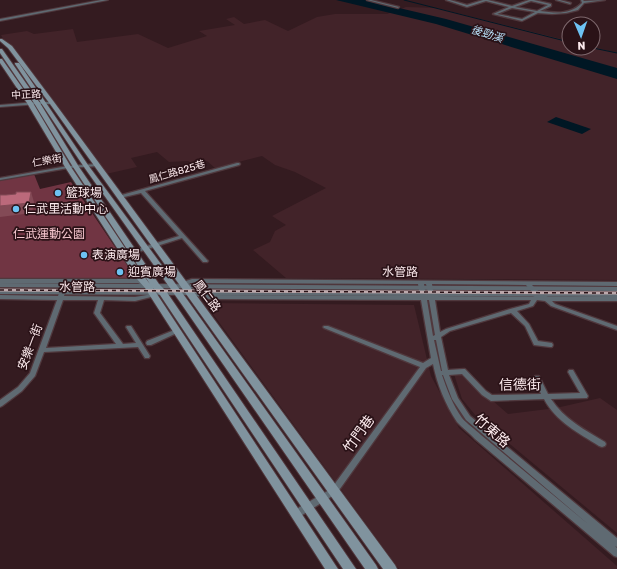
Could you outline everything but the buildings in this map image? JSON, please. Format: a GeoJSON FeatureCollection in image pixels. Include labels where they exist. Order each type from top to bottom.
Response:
{"type":"FeatureCollection","features":[{"type":"Feature","properties":{"kind":"main road","name":"鳳仁路"},"geometry":{"type":"LineString","coordinates":[[0,39],[5,55],[41,103],[138,273],[152,288],[163,293],[350,569]]}},
{"type":"Feature","properties":{"kind":"main road","name":"鳳仁路"},"geometry":{"type":"LineString","coordinates":[[0,50],[41,103],[97,165],[391,569]]}},
{"type":"Feature","properties":{"kind":"main road","name":"鳳仁路"},"geometry":{"type":"LineString","coordinates":[[77,166],[145,248],[372,569]]}},
{"type":"Feature","properties":{"kind":"main road","name":"鳳仁路"},"geometry":{"type":"LineString","coordinates":[[77,166],[133,252],[177,331],[332,569]]}},
{"type":"Feature","properties":{"kind":"street"},"geometry":{"type":"LineString","coordinates":[[0,20],[106,0]]}},
{"type":"Feature","properties":{"kind":"street"},"geometry":{"type":"LineString","coordinates":[[368,0],[398,8]]}},
{"type":"Feature","properties":{"kind":"street"},"geometry":{"type":"LineString","coordinates":[[447,1],[467,6],[486,0],[511,7],[557,14],[568,12],[582,6],[582,1],[604,0]]}},
{"type":"Feature","properties":{"kind":"street"},"geometry":{"type":"LineString","coordinates":[[531,0],[550,4],[538,12],[522,20],[494,14],[531,0]]}},
{"type":"Feature","properties":{"kind":"street"},"geometry":{"type":"LineString","coordinates":[[557,0],[570,3]]}},
{"type":"Feature","properties":{"kind":"street","name":"中正路"},"geometry":{"type":"LineString","coordinates":[[0,106],[41,103]]}},
{"type":"Feature","properties":{"kind":"street","name":"鳳仁路825巷"},"geometry":{"type":"LineString","coordinates":[[120,198],[238,164]]}},
{"type":"Feature","properties":{"kind":"street","name":"仁樂街"},"geometry":{"type":"LineString","coordinates":[[0,179],[77,166],[97,165]]}},
{"type":"Feature","properties":{"kind":"street"},"geometry":{"type":"LineString","coordinates":[[142,191],[205,262]]}},
{"type":"Feature","properties":{"kind":"street"},"geometry":{"type":"LineString","coordinates":[[133,252],[183,236]]}},
{"type":"Feature","properties":{"kind":"street","name":"水管路"},"geometry":{"type":"LineString","coordinates":[[0,280],[139,281],[152,288]]}},
{"type":"Feature","properties":{"kind":"street","name":"水管路"},"geometry":{"type":"LineString","coordinates":[[188,290],[188,282],[192,281],[426,290],[536,297],[617,295]]}},
{"type":"Feature","properties":{"kind":"street","name":"水管路"},"geometry":{"type":"LineString","coordinates":[[0,292],[62,292],[152,288],[175,290],[426,290],[617,284]]}},
{"type":"Feature","properties":{"kind":"street","name":"水管路"},"geometry":{"type":"LineString","coordinates":[[0,285],[102,298],[134,299],[149,296],[152,288]]}},
{"type":"Feature","properties":{"kind":"street"},"geometry":{"type":"LineString","coordinates":[[530,286],[536,297]]}},
{"type":"Feature","properties":{"kind":"street","name":"水管路"},"geometry":{"type":"LineString","coordinates":[[530,286],[617,289]]}},
{"type":"Feature","properties":{"kind":"street","name":"水管路"},"geometry":{"type":"LineString","coordinates":[[163,293],[175,290]]}},
{"type":"Feature","properties":{"kind":"street","name":"竹東路"},"geometry":{"type":"LineString","coordinates":[[426,290],[434,338],[449,401],[461,421],[478,437],[617,553]]}},
{"type":"Feature","properties":{"kind":"street","name":"水管路"},"geometry":{"type":"LineString","coordinates":[[0,298],[62,292]]}},
{"type":"Feature","properties":{"kind":"street","name":"安樂一街"},"geometry":{"type":"LineString","coordinates":[[0,404],[20,389],[33,374],[62,292]]}},
{"type":"Feature","properties":{"kind":"street"},"geometry":{"type":"LineString","coordinates":[[536,297],[548,299],[617,299]]}},
{"type":"Feature","properties":{"kind":"street"},"geometry":{"type":"LineString","coordinates":[[434,338],[448,330],[531,305],[536,297]]}},
{"type":"Feature","properties":{"kind":"street"},"geometry":{"type":"LineString","coordinates":[[102,298],[97,313],[121,346]]}},
{"type":"Feature","properties":{"kind":"street"},"geometry":{"type":"LineString","coordinates":[[548,299],[553,305],[617,328]]}},
{"type":"Feature","properties":{"kind":"street"},"geometry":{"type":"LineString","coordinates":[[512,310],[527,325],[536,343],[550,345]]}},
{"type":"Feature","properties":{"kind":"street"},"geometry":{"type":"LineString","coordinates":[[129,327],[147,356]]}},
{"type":"Feature","properties":{"kind":"street"},"geometry":{"type":"LineString","coordinates":[[326,327],[424,366]]}},
{"type":"Feature","properties":{"kind":"street"},"geometry":{"type":"LineString","coordinates":[[149,343],[177,331]]}},
{"type":"Feature","properties":{"kind":"street","name":"竹東路"},"geometry":{"type":"LineString","coordinates":[[434,338],[435,359],[456,400],[468,418],[617,543]]}},
{"type":"Feature","properties":{"kind":"street"},"geometry":{"type":"LineString","coordinates":[[42,350],[140,345]]}},
{"type":"Feature","properties":{"kind":"street","name":"竹門巷"},"geometry":{"type":"LineString","coordinates":[[296,514],[334,491],[424,366],[435,359]]}},
{"type":"Feature","properties":{"kind":"street","name":"信德街"},"geometry":{"type":"LineString","coordinates":[[443,373],[463,371],[484,393],[492,398],[585,396],[571,372]]}},
{"type":"Feature","properties":{"kind":"street"},"geometry":{"type":"LineString","coordinates":[[536,378],[547,397],[565,420],[602,444]]}},
{"type":"Feature","properties":{"kind":"shaded area"},"geometry":{"type":"Polygon","coordinates":[[[406,7],[437,8],[561,39],[561,56],[601,56],[601,49],[617,53],[617,280],[286,278],[253,250],[270,242],[275,231],[286,225],[272,216],[326,188],[295,172],[275,165],[262,156],[215,168],[207,161],[194,164],[188,161],[169,162],[157,152],[131,158],[137,167],[106,174],[7,46],[1,35],[27,31],[34,34],[73,29],[77,42],[138,34],[168,48],[207,36],[199,31],[235,25],[226,19],[234,17],[244,24],[265,20],[288,31],[317,17],[335,14],[387,14],[406,7]]]}},
{"type":"Feature","properties":{"kind":"shaded area"},"geometry":{"type":"Polygon","coordinates":[[[205,303],[414,305],[431,376],[459,428],[617,566],[617,569],[399,569],[205,303]]]}},
{"type":"Feature","properties":{"kind":"shaded area"},"geometry":{"type":"Polygon","coordinates":[[[453,371],[462,374],[508,414],[556,408],[600,398],[617,410],[617,533],[476,416],[462,399],[453,371]]]}},
{"type":"Feature","properties":{"kind":"green space","name":"仁武運動公園"},"geometry":{"type":"Polygon","coordinates":[[[34,174],[40,189],[71,182],[138,281],[0,280],[0,180],[34,174]]]}},
{"type":"Feature","properties":{"kind":"water","name":"後勁溪"},"geometry":{"type":"Polygon","coordinates":[[[336,0],[365,0],[446,19],[561,52],[561,56],[575,56],[617,68],[617,79],[436,24],[336,0]]]}},
{"type":"Feature","properties":{"kind":"water"},"geometry":{"type":"Polygon","coordinates":[[[556,117],[591,129],[582,134],[547,122],[556,117]]]}},
{"type":"Feature","properties":{"kind":"waterway"},"geometry":{"type":"LineString","coordinates":[[404,0],[561,40]]}},
{"type":"Feature","properties":{"kind":"waterway"},"geometry":{"type":"LineString","coordinates":[[601,50],[617,53]]}},
{"type":"Feature","properties":{"kind":"railway"},"geometry":{"type":"LineString","coordinates":[[0,290],[617,293]]}},
{"type":"Feature","properties":{"kind":"place","name":"籃球場"},"geometry":{"type":"Point","coordinates":[58,193]}},
{"type":"Feature","properties":{"kind":"place","name":"仁武里活動中心"},"geometry":{"type":"Point","coordinates":[16,209]}},
{"type":"Feature","properties":{"kind":"place","name":"表演廣場"},"geometry":{"type":"Point","coordinates":[84,255]}},
{"type":"Feature","properties":{"kind":"place","name":"迎賓廣場"},"geometry":{"type":"Point","coordinates":[120,272]}}]}
